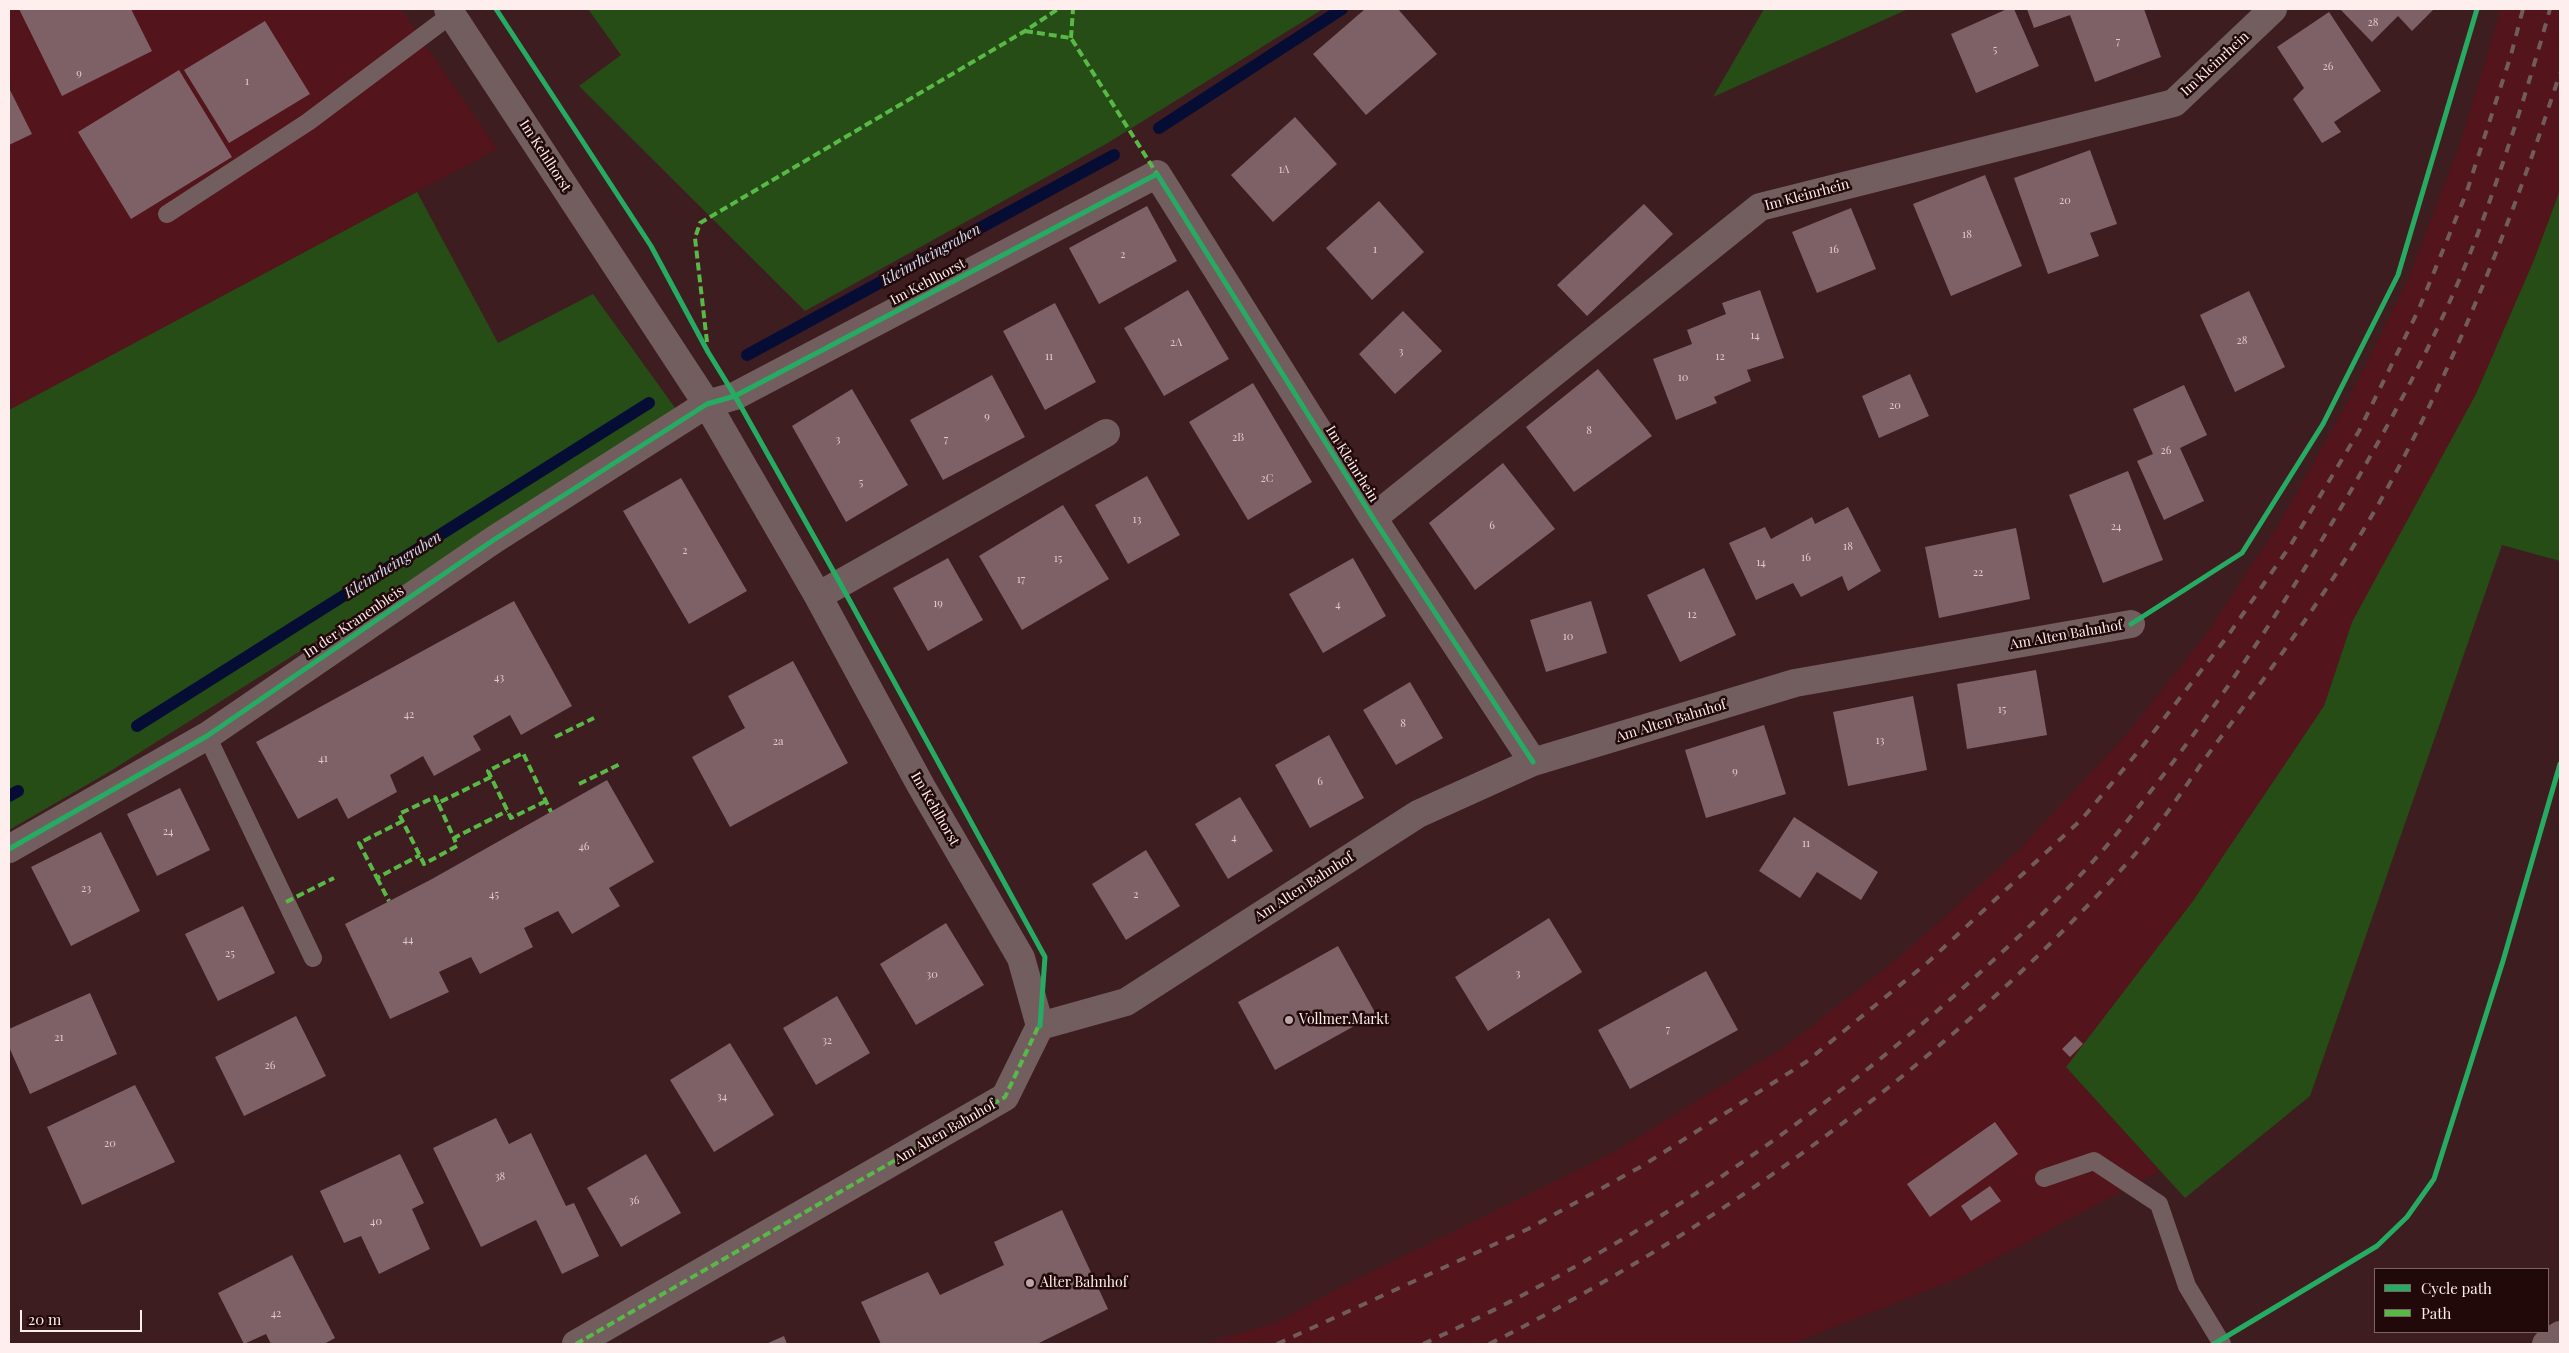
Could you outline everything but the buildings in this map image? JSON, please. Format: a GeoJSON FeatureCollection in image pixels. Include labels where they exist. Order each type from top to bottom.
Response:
{"type":"FeatureCollection","features":[{"type":"Feature","properties":{"kind":"street","name":"Im Kleinrhein"},"geometry":{"type":"LineString","coordinates":[[1373,518],[1760,207],[2174,103],[2273,9]]}},
{"type":"Feature","properties":{"kind":"street","name":"Im Kehlhorst"},"geometry":{"type":"LineString","coordinates":[[450,12],[706,404],[818,596],[921,786],[1021,958],[1040,1026]]}},
{"type":"Feature","properties":{"kind":"street","name":"Im Kleinrhein"},"geometry":{"type":"LineString","coordinates":[[1157,174],[1373,518],[1533,762]]}},
{"type":"Feature","properties":{"kind":"street","name":"Im Kehlhorst"},"geometry":{"type":"LineString","coordinates":[[706,404],[735,396],[1157,174]]}},
{"type":"Feature","properties":{"kind":"street","name":"In der Kranenbleis"},"geometry":{"type":"LineString","coordinates":[[9,849],[206,736],[495,539],[706,404]]}},
{"type":"Feature","properties":{"kind":"street"},"geometry":{"type":"LineString","coordinates":[[818,596],[1106,432]]}},
{"type":"Feature","properties":{"kind":"street","name":"Am Alten Bahnhof"},"geometry":{"type":"LineString","coordinates":[[576,1344],[1005,1097],[1040,1026],[1126,1002],[1418,814],[1533,762],[1795,684],[2131,624]]}},
{"type":"Feature","properties":{"kind":"street"},"geometry":{"type":"LineString","coordinates":[[2546,1344],[2560,1335]]}},
{"type":"Feature","properties":{"kind":"lane"},"geometry":{"type":"LineString","coordinates":[[167,214],[308,122],[450,12]]}},
{"type":"Feature","properties":{"kind":"lane"},"geometry":{"type":"LineString","coordinates":[[206,736],[313,958]]}},
{"type":"Feature","properties":{"kind":"lane"},"geometry":{"type":"LineString","coordinates":[[2044,1178],[2094,1161],[2159,1204],[2187,1286],[2222,1344]]}},
{"type":"Feature","properties":{"kind":"shaded area"},"geometry":{"type":"Polygon","coordinates":[[[9,9],[401,9],[497,149],[9,410],[9,9]]]}},
{"type":"Feature","properties":{"kind":"shaded area"},"geometry":{"type":"Polygon","coordinates":[[[2501,9],[2560,9],[2560,190],[2534,260],[2476,394],[2352,622],[2324,706],[2193,901],[2066,1067],[2160,1171],[1961,1277],[1792,1344],[1205,1344],[1278,1322],[1335,1290],[1616,1151],[1789,1044],[1902,955],[2018,851],[2127,734],[2207,633],[2279,524],[2342,412],[2407,282],[2460,144],[2501,9]]]}},
{"type":"Feature","properties":{"kind":"green space"},"geometry":{"type":"Polygon","coordinates":[[[588,9],[1323,9],[1106,144],[805,311],[579,86],[621,55],[588,9]]]}},
{"type":"Feature","properties":{"kind":"green space"},"geometry":{"type":"Polygon","coordinates":[[[1764,9],[1908,9],[1713,97],[1764,9]]]}},
{"type":"Feature","properties":{"kind":"green space"},"geometry":{"type":"Polygon","coordinates":[[[2560,190],[2560,561],[2502,545],[2310,1096],[2185,1198],[2066,1067],[2193,901],[2324,706],[2352,622],[2476,394],[2534,260],[2560,190]]]}},
{"type":"Feature","properties":{"kind":"green space"},"geometry":{"type":"Polygon","coordinates":[[[417,192],[498,343],[593,294],[678,412],[109,772],[9,830],[9,410],[417,192]]]}},
{"type":"Feature","properties":{"kind":"waterway","name":"Kleinrheingraben"},"geometry":{"type":"LineString","coordinates":[[1159,128],[1342,9]]}},
{"type":"Feature","properties":{"kind":"waterway","name":"Kleinrheingraben"},"geometry":{"type":"LineString","coordinates":[[747,355],[1114,155]]}},
{"type":"Feature","properties":{"kind":"waterway","name":"Kleinrheingraben"},"geometry":{"type":"LineString","coordinates":[[137,726],[649,403]]}},
{"type":"Feature","properties":{"kind":"waterway","name":"Kleinrheingraben"},"geometry":{"type":"LineString","coordinates":[[9,796],[18,791]]}},
{"type":"Feature","properties":{"kind":"railway"},"geometry":{"type":"LineString","coordinates":[[1277,1344],[1528,1229],[1642,1166],[1806,1062],[1927,963],[2082,819],[2142,747],[2227,637],[2290,546],[2359,431],[2418,311],[2466,194],[2511,55],[2523,9]]}},
{"type":"Feature","properties":{"kind":"railway"},"geometry":{"type":"LineString","coordinates":[[1423,1344],[1498,1308],[1571,1269],[1712,1183],[1780,1136],[1911,1034],[1973,979],[2049,908],[2119,831],[2220,698],[2282,605],[2340,510],[2399,404],[2457,286],[2481,225],[2518,117],[2550,9]]}},
{"type":"Feature","properties":{"kind":"railway"},"geometry":{"type":"LineString","coordinates":[[1489,1344],[1565,1304],[1639,1261],[1706,1219],[1837,1128],[1900,1078],[2019,974],[2076,918],[2141,847],[2307,617],[2352,549],[2393,478],[2442,379],[2486,279],[2525,177],[2560,73]]}},
{"type":"Feature","properties":{"kind":"marked path"},"geometry":{"type":"LineString","coordinates":[[707,342],[695,238],[700,223],[1025,31],[1058,9]]}},
{"type":"Feature","properties":{"kind":"marked path"},"geometry":{"type":"LineString","coordinates":[[1071,38],[1073,9]]}},
{"type":"Feature","properties":{"kind":"marked path"},"geometry":{"type":"LineString","coordinates":[[1025,31],[1071,38],[1157,174]]}},
{"type":"Feature","properties":{"kind":"marked path"},"geometry":{"type":"LineString","coordinates":[[555,737],[594,718]]}},
{"type":"Feature","properties":{"kind":"marked path"},"geometry":{"type":"LineString","coordinates":[[546,801],[511,818],[488,771],[523,753],[551,812]]}},
{"type":"Feature","properties":{"kind":"marked path"},"geometry":{"type":"LineString","coordinates":[[579,784],[620,764]]}},
{"type":"Feature","properties":{"kind":"marked path"},"geometry":{"type":"LineString","coordinates":[[491,777],[438,803],[454,838],[507,811]]}},
{"type":"Feature","properties":{"kind":"marked path"},"geometry":{"type":"LineString","coordinates":[[438,803],[435,797],[399,814],[424,864],[457,846],[454,838]]}},
{"type":"Feature","properties":{"kind":"marked path"},"geometry":{"type":"LineString","coordinates":[[403,821],[359,843],[377,878],[420,855]]}},
{"type":"Feature","properties":{"kind":"marked path"},"geometry":{"type":"LineString","coordinates":[[286,902],[334,878]]}},
{"type":"Feature","properties":{"kind":"marked path"},"geometry":{"type":"LineString","coordinates":[[377,878],[389,901]]}},
{"type":"Feature","properties":{"kind":"marked path"},"geometry":{"type":"LineString","coordinates":[[576,1344],[1005,1097],[1040,1023]]}},
{"type":"Feature","properties":{"kind":"cycle path"},"geometry":{"type":"LineString","coordinates":[[496,9],[651,246],[708,352],[735,396],[840,583],[1045,957],[1040,1026]]}},
{"type":"Feature","properties":{"kind":"cycle path"},"geometry":{"type":"LineString","coordinates":[[2131,624],[2242,553],[2323,424],[2398,275],[2477,9]]}},
{"type":"Feature","properties":{"kind":"cycle path"},"geometry":{"type":"LineString","coordinates":[[9,849],[207,736],[495,539],[707,404],[735,396],[1157,174],[1373,518],[1533,762]]}},
{"type":"Feature","properties":{"kind":"cycle path"},"geometry":{"type":"LineString","coordinates":[[2214,1344],[2377,1246],[2407,1217],[2434,1179],[2503,961],[2560,764]]}},
{"type":"Feature","properties":{"kind":"place","name":"Vollmer.Markt"},"geometry":{"type":"Point","coordinates":[1289,1020]}},
{"type":"Feature","properties":{"kind":"place","name":"Alter Bahnhof"},"geometry":{"type":"Point","coordinates":[1030,1283]}}]}
